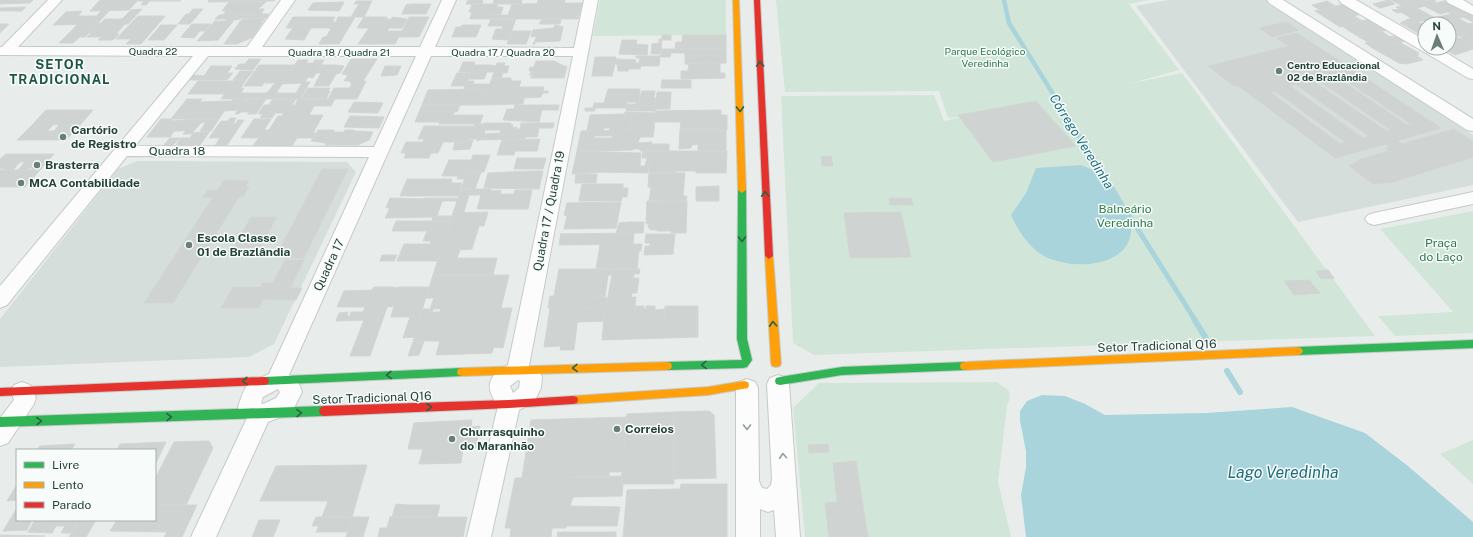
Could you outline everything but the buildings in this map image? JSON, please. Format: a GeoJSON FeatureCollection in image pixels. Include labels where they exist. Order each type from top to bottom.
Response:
{"type":"FeatureCollection","features":[{"type":"Feature","properties":{"kind":"street"},"geometry":{"type":"LineString","coordinates":[[3,51],[55,0]]}},
{"type":"Feature","properties":{"kind":"street"},"geometry":{"type":"LineString","coordinates":[[204,52],[251,52],[288,0]]}},
{"type":"Feature","properties":{"kind":"street","name":"Quadra 17"},"geometry":{"type":"LineString","coordinates":[[277,379],[449,0]]}},
{"type":"Feature","properties":{"kind":"street","name":"Quadra 17 / Quadra 19"},"geometry":{"type":"LineString","coordinates":[[518,370],[591,0]]}},
{"type":"Feature","properties":{"kind":"street"},"geometry":{"type":"LineString","coordinates":[[736,0],[744,16],[738,30],[742,166],[742,339],[745,362],[739,374],[740,380],[768,379]]}},
{"type":"Feature","properties":{"kind":"street"},"geometry":{"type":"LineString","coordinates":[[748,537],[746,478],[768,379],[764,166],[757,0]]}},
{"type":"Feature","properties":{"kind":"street"},"geometry":{"type":"LineString","coordinates":[[1274,0],[1473,126]]}},
{"type":"Feature","properties":{"kind":"street"},"geometry":{"type":"LineString","coordinates":[[1346,0],[1417,41]]}},
{"type":"Feature","properties":{"kind":"street"},"geometry":{"type":"LineString","coordinates":[[1453,0],[1473,11]]}},
{"type":"Feature","properties":{"kind":"street"},"geometry":{"type":"LineString","coordinates":[[744,16],[754,16],[758,13]]}},
{"type":"Feature","properties":{"kind":"street"},"geometry":{"type":"LineString","coordinates":[[738,30],[749,27],[758,29]]}},
{"type":"Feature","properties":{"kind":"street","name":"Quadra 22"},"geometry":{"type":"LineString","coordinates":[[3,51],[204,52]]}},
{"type":"Feature","properties":{"kind":"street","name":"Quadra 18"},"geometry":{"type":"LineString","coordinates":[[123,151],[204,52]]}},
{"type":"Feature","properties":{"kind":"street","name":"Quadra 18 / Quadra 21"},"geometry":{"type":"LineString","coordinates":[[251,52],[426,52]]}},
{"type":"Feature","properties":{"kind":"street","name":"Quadra 17 / Quadra 20"},"geometry":{"type":"LineString","coordinates":[[426,52],[580,52]]}},
{"type":"Feature","properties":{"kind":"street"},"geometry":{"type":"LineString","coordinates":[[1441,56],[1473,75]]}},
{"type":"Feature","properties":{"kind":"street"},"geometry":{"type":"LineString","coordinates":[[0,300],[123,151]]}},
{"type":"Feature","properties":{"kind":"street","name":"Quadra 18"},"geometry":{"type":"LineString","coordinates":[[123,151],[381,152]]}},
{"type":"Feature","properties":{"kind":"street"},"geometry":{"type":"LineString","coordinates":[[742,166],[746,162],[759,161],[764,166]]}},
{"type":"Feature","properties":{"kind":"street"},"geometry":{"type":"LineString","coordinates":[[1374,219],[1473,198]]}},
{"type":"Feature","properties":{"kind":"street","name":"Setor Tradicional Q16"},"geometry":{"type":"LineString","coordinates":[[3,427],[260,414],[509,404],[708,391],[768,379],[842,371],[1473,344]]}},
{"type":"Feature","properties":{"kind":"street","name":"Setor Tradicional Q16"},"geometry":{"type":"LineString","coordinates":[[0,392],[277,379],[745,362],[757,357]]}},
{"type":"Feature","properties":{"kind":"street"},"geometry":{"type":"LineString","coordinates":[[767,358],[768,379],[784,478],[788,537]]}},
{"type":"Feature","properties":{"kind":"street","name":"Setor Tradicional Q16"},"geometry":{"type":"LineString","coordinates":[[802,368],[842,371]]}},
{"type":"Feature","properties":{"kind":"street"},"geometry":{"type":"LineString","coordinates":[[478,537],[509,404],[526,396],[531,390],[531,377],[518,370]]}},
{"type":"Feature","properties":{"kind":"street"},"geometry":{"type":"LineString","coordinates":[[203,537],[260,414],[275,410],[284,405],[291,392],[289,384],[277,379]]}},
{"type":"Feature","properties":{"kind":"street"},"geometry":{"type":"LineString","coordinates":[[3,427],[23,404],[26,398],[22,391]]}},
{"type":"Feature","properties":{"kind":"street"},"geometry":{"type":"LineString","coordinates":[[746,478],[754,496],[768,501],[778,496],[782,488],[784,478]]}},
{"type":"Feature","properties":{"kind":"shaded area","name":"Centro Educacional 02 de Brazlândia"},"geometry":{"type":"Polygon","coordinates":[[[1168,0],[1267,0],[1473,135],[1473,185],[1298,222],[1136,6],[1168,0]]]}},
{"type":"Feature","properties":{"kind":"shaded area","name":"Escola Classe 01 de Brazlândia"},"geometry":{"type":"Polygon","coordinates":[[[137,161],[347,162],[356,172],[274,344],[249,357],[0,367],[0,319],[118,169],[137,161]]]}},
{"type":"Feature","properties":{"kind":"green space"},"geometry":{"type":"Polygon","coordinates":[[[600,0],[726,0],[726,35],[593,36],[600,0]]]}},
{"type":"Feature","properties":{"kind":"green space","name":"Balneário Veredinha"},"geometry":{"type":"Polygon","coordinates":[[[776,0],[1148,0],[1129,4],[1179,70],[1128,84],[1182,73],[1375,336],[814,355],[793,343],[781,96],[934,95],[944,121],[963,117],[948,118],[939,91],[785,92],[776,0]]]}},
{"type":"Feature","properties":{"kind":"green space","name":"Praça do Laço"},"geometry":{"type":"Polygon","coordinates":[[[1473,211],[1473,333],[1395,336],[1378,316],[1453,312],[1380,229],[1473,211]]]}},
{"type":"Feature","properties":{"kind":"green space"},"geometry":{"type":"Polygon","coordinates":[[[997,382],[1009,391],[1010,398],[1007,406],[998,482],[1011,537],[805,537],[793,408],[819,383],[997,382]]]}},
{"type":"Feature","properties":{"kind":"green space"},"geometry":{"type":"Polygon","coordinates":[[[1473,440],[1473,484],[1440,454],[1473,440]]]}},
{"type":"Feature","properties":{"kind":"water"},"geometry":{"type":"Polygon","coordinates":[[[1081,165],[1102,175],[1111,182],[1123,202],[1130,221],[1130,237],[1124,249],[1113,257],[1098,263],[1065,263],[1042,255],[1026,240],[1011,215],[1026,193],[1036,168],[1081,165]]]}},
{"type":"Feature","properties":{"kind":"water","name":"Lago Veredinha"},"geometry":{"type":"Polygon","coordinates":[[[1042,395],[1065,396],[1085,404],[1105,415],[1206,413],[1292,407],[1365,433],[1408,466],[1473,522],[1473,537],[1026,537],[1021,495],[1026,467],[1026,451],[1020,421],[1020,411],[1027,401],[1042,395]]]}},
{"type":"Feature","properties":{"kind":"waterway","name":"Córrego Veredinha"},"geometry":{"type":"LineString","coordinates":[[1004,0],[1009,23],[1084,144]]}},
{"type":"Feature","properties":{"kind":"waterway","name":"Córrego Veredinha"},"geometry":{"type":"LineString","coordinates":[[1084,143],[1108,182]]}},
{"type":"Feature","properties":{"kind":"waterway","name":"Córrego Veredinha"},"geometry":{"type":"LineString","coordinates":[[1127,212],[1195,320]]}},
{"type":"Feature","properties":{"kind":"waterway","name":"Córrego Veredinha"},"geometry":{"type":"LineString","coordinates":[[1194,319],[1207,340]]}},
{"type":"Feature","properties":{"kind":"waterway","name":"Córrego Veredinha"},"geometry":{"type":"LineString","coordinates":[[1227,371],[1240,392]]}},
{"type":"Feature","properties":{"kind":"traffic: fast"},"geometry":{"type":"LineString","coordinates":[[742,190],[742,339],[747,360]]}},
{"type":"Feature","properties":{"kind":"traffic: fast"},"geometry":{"type":"LineString","coordinates":[[1298,351],[1473,344]]}},
{"type":"Feature","properties":{"kind":"traffic: fast"},"geometry":{"type":"LineString","coordinates":[[667,366],[743,364]]}},
{"type":"Feature","properties":{"kind":"traffic: fast"},"geometry":{"type":"LineString","coordinates":[[780,381],[842,371],[965,366]]}},
{"type":"Feature","properties":{"kind":"traffic: fast"},"geometry":{"type":"LineString","coordinates":[[264,381],[462,372]]}},
{"type":"Feature","properties":{"kind":"traffic: fast"},"geometry":{"type":"LineString","coordinates":[[0,422],[324,411]]}},
{"type":"Feature","properties":{"kind":"traffic: slow"},"geometry":{"type":"LineString","coordinates":[[736,0],[742,190]]}},
{"type":"Feature","properties":{"kind":"traffic: slow"},"geometry":{"type":"LineString","coordinates":[[769,256],[776,363]]}},
{"type":"Feature","properties":{"kind":"traffic: slow"},"geometry":{"type":"LineString","coordinates":[[965,366],[1298,351]]}},
{"type":"Feature","properties":{"kind":"traffic: slow"},"geometry":{"type":"LineString","coordinates":[[462,372],[667,366]]}},
{"type":"Feature","properties":{"kind":"traffic: slow"},"geometry":{"type":"LineString","coordinates":[[573,400],[708,391],[744,385]]}},
{"type":"Feature","properties":{"kind":"traffic: jam"},"geometry":{"type":"LineString","coordinates":[[757,0],[769,256]]}},
{"type":"Feature","properties":{"kind":"traffic: jam"},"geometry":{"type":"LineString","coordinates":[[0,392],[264,381]]}},
{"type":"Feature","properties":{"kind":"traffic: jam"},"geometry":{"type":"LineString","coordinates":[[324,411],[573,400]]}},
{"type":"Feature","properties":{"kind":"place","name":"Centro Educacional 02 de Brazlândia"},"geometry":{"type":"Point","coordinates":[1279,71]}},
{"type":"Feature","properties":{"kind":"place","name":"Cartório de Registro"},"geometry":{"type":"Point","coordinates":[63,137]}},
{"type":"Feature","properties":{"kind":"place","name":"Brasterra"},"geometry":{"type":"Point","coordinates":[37,165]}},
{"type":"Feature","properties":{"kind":"place","name":"MCA Contabilidade"},"geometry":{"type":"Point","coordinates":[21,183]}},
{"type":"Feature","properties":{"kind":"place","name":"Escola Classe 01 de Brazlândia"},"geometry":{"type":"Point","coordinates":[189,245]}},
{"type":"Feature","properties":{"kind":"place","name":"Correios"},"geometry":{"type":"Point","coordinates":[617,429]}},
{"type":"Feature","properties":{"kind":"place","name":"Churrasquinho do Maranhão"},"geometry":{"type":"Point","coordinates":[452,439]}},
{"type":"Feature","properties":{"kind":"district","name":"SETOR TRADICIONAL"},"geometry":{"type":"Point","coordinates":[60,72]}},
{"type":"Feature","properties":{"kind":"park label","name":"Parque Ecológico Veredinha"},"geometry":{"type":"Point","coordinates":[985,56]}}]}
